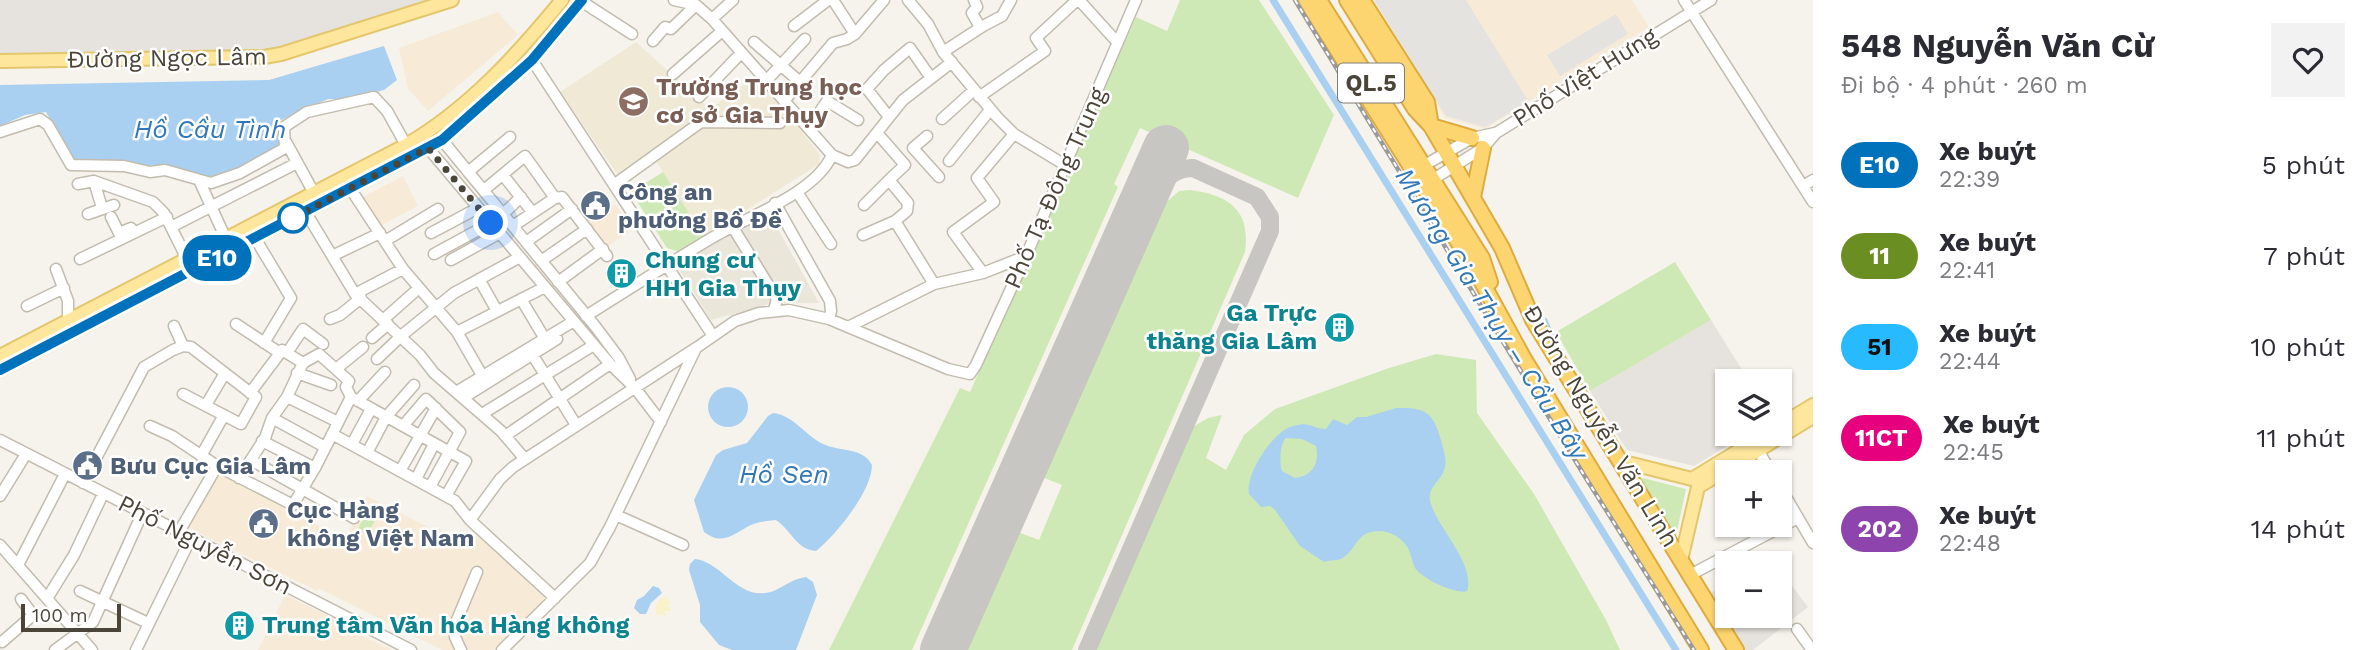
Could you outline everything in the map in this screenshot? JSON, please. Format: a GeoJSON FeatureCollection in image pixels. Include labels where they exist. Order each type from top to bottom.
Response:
{"type":"FeatureCollection","features":[{"type":"Feature","properties":{"kind":"highway","name":"Đường Nguyễn Văn Linh"},"geometry":{"type":"LineString","coordinates":[[1306,0],[1423,166],[1482,258],[1502,320]]}},
{"type":"Feature","properties":{"kind":"highway","name":"Đường Nguyễn Văn Linh"},"geometry":{"type":"LineString","coordinates":[[1319,0],[1350,60],[1472,264],[1524,359],[1701,650]]}},
{"type":"Feature","properties":{"kind":"highway","name":"Đường Nguyễn Văn Linh"},"geometry":{"type":"LineString","coordinates":[[1347,0],[1415,109],[1431,126],[1447,152],[1502,248],[1533,320],[1736,650]]}},
{"type":"Feature","properties":{"kind":"highway","name":"Đường Nguyễn Văn Linh"},"geometry":{"type":"LineString","coordinates":[[1362,0],[1427,102],[1431,126]]}},
{"type":"Feature","properties":{"kind":"highway"},"geometry":{"type":"LineString","coordinates":[[1431,126],[1477,143],[1473,197]]}},
{"type":"Feature","properties":{"kind":"main road","name":"Đường Ngọc Lâm"},"geometry":{"type":"LineString","coordinates":[[0,61],[264,57],[452,0]]}},
{"type":"Feature","properties":{"kind":"main road"},"geometry":{"type":"LineString","coordinates":[[0,370],[147,287],[187,259],[438,127],[505,66],[562,0]]}},
{"type":"Feature","properties":{"kind":"main road"},"geometry":{"type":"LineString","coordinates":[[0,356],[82,313],[255,238],[442,140],[532,60],[582,1]]}},
{"type":"Feature","properties":{"kind":"main road"},"geometry":{"type":"LineString","coordinates":[[1792,418],[1813,405]]}},
{"type":"Feature","properties":{"kind":"main road"},"geometry":{"type":"LineString","coordinates":[[1620,461],[1695,483],[1813,417]]}},
{"type":"Feature","properties":{"kind":"main road"},"geometry":{"type":"LineString","coordinates":[[1681,560],[1695,483],[1749,446]]}},
{"type":"Feature","properties":{"kind":"street"},"geometry":{"type":"LineString","coordinates":[[674,0],[696,5],[712,19],[832,155],[848,162],[855,160],[903,100],[952,62]]}},
{"type":"Feature","properties":{"kind":"street"},"geometry":{"type":"LineString","coordinates":[[712,19],[733,0]]}},
{"type":"Feature","properties":{"kind":"street"},"geometry":{"type":"LineString","coordinates":[[794,26],[830,0],[855,33]]}},
{"type":"Feature","properties":{"kind":"street"},"geometry":{"type":"LineString","coordinates":[[784,101],[833,43],[847,39],[855,33],[884,0]]}},
{"type":"Feature","properties":{"kind":"street"},"geometry":{"type":"LineString","coordinates":[[974,0],[977,7],[972,13],[980,27]]}},
{"type":"Feature","properties":{"kind":"street"},"geometry":{"type":"LineString","coordinates":[[943,52],[1002,16],[1011,0]]}},
{"type":"Feature","properties":{"kind":"street"},"geometry":{"type":"LineString","coordinates":[[942,119],[1045,51],[1035,38],[1078,0],[1117,43]]}},
{"type":"Feature","properties":{"kind":"street","name":"Phố Tạ Đông Trung"},"geometry":{"type":"LineString","coordinates":[[848,327],[948,369],[970,374],[1026,256],[1136,0]]}},
{"type":"Feature","properties":{"kind":"street"},"geometry":{"type":"LineString","coordinates":[[1684,0],[1813,202]]}},
{"type":"Feature","properties":{"kind":"street","name":"Phố Việt Hưng"},"geometry":{"type":"LineString","coordinates":[[1423,166],[1447,152],[1477,143],[1496,133],[1711,0]]}},
{"type":"Feature","properties":{"kind":"street"},"geometry":{"type":"LineString","coordinates":[[582,1],[632,34]]}},
{"type":"Feature","properties":{"kind":"street"},"geometry":{"type":"LineString","coordinates":[[914,3],[943,52],[990,110],[1014,134],[1065,165]]}},
{"type":"Feature","properties":{"kind":"street"},"geometry":{"type":"LineString","coordinates":[[653,41],[665,27],[671,29],[696,5]]}},
{"type":"Feature","properties":{"kind":"street"},"geometry":{"type":"LineString","coordinates":[[673,74],[722,31]]}},
{"type":"Feature","properties":{"kind":"street"},"geometry":{"type":"LineString","coordinates":[[766,81],[805,39]]}},
{"type":"Feature","properties":{"kind":"street"},"geometry":{"type":"LineString","coordinates":[[754,42],[800,82]]}},
{"type":"Feature","properties":{"kind":"street"},"geometry":{"type":"LineString","coordinates":[[889,117],[867,89],[884,70],[910,48],[931,78]]}},
{"type":"Feature","properties":{"kind":"street"},"geometry":{"type":"LineString","coordinates":[[699,97],[741,53]]}},
{"type":"Feature","properties":{"kind":"street"},"geometry":{"type":"LineString","coordinates":[[532,60],[713,336]]}},
{"type":"Feature","properties":{"kind":"street"},"geometry":{"type":"LineString","coordinates":[[0,132],[40,119],[53,131],[71,165],[124,166],[150,172],[165,170],[211,183],[240,173],[279,153],[285,148],[284,127],[307,112],[374,97],[387,111],[406,145]]}},
{"type":"Feature","properties":{"kind":"street"},"geometry":{"type":"LineString","coordinates":[[809,128],[827,101],[858,120]]}},
{"type":"Feature","properties":{"kind":"street"},"geometry":{"type":"LineString","coordinates":[[949,161],[990,110]]}},
{"type":"Feature","properties":{"kind":"street"},"geometry":{"type":"LineString","coordinates":[[615,184],[701,122],[780,123]]}},
{"type":"Feature","properties":{"kind":"street"},"geometry":{"type":"LineString","coordinates":[[878,134],[905,165]]}},
{"type":"Feature","properties":{"kind":"street"},"geometry":{"type":"LineString","coordinates":[[983,273],[953,232],[994,202],[977,178],[1014,134]]}},
{"type":"Feature","properties":{"kind":"street"},"geometry":{"type":"LineString","coordinates":[[927,136],[913,148],[939,177]]}},
{"type":"Feature","properties":{"kind":"street"},"geometry":{"type":"LineString","coordinates":[[468,172],[510,137]]}},
{"type":"Feature","properties":{"kind":"street"},"geometry":{"type":"LineString","coordinates":[[442,140],[619,358],[635,387],[661,422]]}},
{"type":"Feature","properties":{"kind":"street"},"geometry":{"type":"LineString","coordinates":[[286,142],[314,193]]}},
{"type":"Feature","properties":{"kind":"street","name":"Phố Việt Hưng"},"geometry":{"type":"LineString","coordinates":[[1432,180],[1455,166],[1477,143]]}},
{"type":"Feature","properties":{"kind":"street"},"geometry":{"type":"LineString","coordinates":[[428,148],[610,364],[635,387]]}},
{"type":"Feature","properties":{"kind":"street"},"geometry":{"type":"LineString","coordinates":[[864,205],[919,154]]}},
{"type":"Feature","properties":{"kind":"street"},"geometry":{"type":"LineString","coordinates":[[586,316],[732,226],[797,192],[826,168],[832,155]]}},
{"type":"Feature","properties":{"kind":"street"},"geometry":{"type":"LineString","coordinates":[[484,190],[525,156],[555,198]]}},
{"type":"Feature","properties":{"kind":"street"},"geometry":{"type":"LineString","coordinates":[[111,217],[119,233],[212,207],[297,163]]}},
{"type":"Feature","properties":{"kind":"street"},"geometry":{"type":"LineString","coordinates":[[503,175],[533,213]]}},
{"type":"Feature","properties":{"kind":"street"},"geometry":{"type":"LineString","coordinates":[[199,180],[226,239]]}},
{"type":"Feature","properties":{"kind":"street"},"geometry":{"type":"LineString","coordinates":[[863,235],[895,221],[907,211],[908,203],[888,180]]}},
{"type":"Feature","properties":{"kind":"street"},"geometry":{"type":"LineString","coordinates":[[1803,186],[1813,180]]}},
{"type":"Feature","properties":{"kind":"street"},"geometry":{"type":"LineString","coordinates":[[94,181],[102,208]]}},
{"type":"Feature","properties":{"kind":"street"},"geometry":{"type":"LineString","coordinates":[[78,184],[94,181],[153,202],[167,219],[187,259]]}},
{"type":"Feature","properties":{"kind":"street"},"geometry":{"type":"LineString","coordinates":[[350,188],[403,269],[457,332],[482,377]]}},
{"type":"Feature","properties":{"kind":"street"},"geometry":{"type":"LineString","coordinates":[[797,192],[831,244]]}},
{"type":"Feature","properties":{"kind":"street"},"geometry":{"type":"LineString","coordinates":[[503,214],[521,197]]}},
{"type":"Feature","properties":{"kind":"street"},"geometry":{"type":"LineString","coordinates":[[513,226],[555,198],[562,197],[572,209],[605,253],[558,282]]}},
{"type":"Feature","properties":{"kind":"street"},"geometry":{"type":"LineString","coordinates":[[775,203],[830,301],[829,319]]}},
{"type":"Feature","properties":{"kind":"street"},"geometry":{"type":"LineString","coordinates":[[88,214],[114,205]]}},
{"type":"Feature","properties":{"kind":"street"},"geometry":{"type":"LineString","coordinates":[[431,233],[478,208]]}},
{"type":"Feature","properties":{"kind":"street"},"geometry":{"type":"LineString","coordinates":[[331,256],[382,237],[438,209]]}},
{"type":"Feature","properties":{"kind":"street"},"geometry":{"type":"LineString","coordinates":[[526,242],[572,209]]}},
{"type":"Feature","properties":{"kind":"street"},"geometry":{"type":"LineString","coordinates":[[305,211],[358,296],[401,336],[434,373],[505,436],[524,458]]}},
{"type":"Feature","properties":{"kind":"street"},"geometry":{"type":"LineString","coordinates":[[80,259],[167,219]]}},
{"type":"Feature","properties":{"kind":"street"},"geometry":{"type":"LineString","coordinates":[[895,221],[934,284]]}},
{"type":"Feature","properties":{"kind":"street"},"geometry":{"type":"LineString","coordinates":[[434,254],[491,223]]}},
{"type":"Feature","properties":{"kind":"street"},"geometry":{"type":"LineString","coordinates":[[732,226],[778,299],[774,310]]}},
{"type":"Feature","properties":{"kind":"street"},"geometry":{"type":"LineString","coordinates":[[541,261],[587,229]]}},
{"type":"Feature","properties":{"kind":"street"},"geometry":{"type":"LineString","coordinates":[[451,260],[500,233]]}},
{"type":"Feature","properties":{"kind":"street"},"geometry":{"type":"LineString","coordinates":[[255,238],[291,298],[264,342]]}},
{"type":"Feature","properties":{"kind":"street"},"geometry":{"type":"LineString","coordinates":[[470,520],[500,479],[524,458],[735,321],[774,310],[796,311],[848,327],[934,284],[983,273],[1026,256]]}},
{"type":"Feature","properties":{"kind":"street"},"geometry":{"type":"LineString","coordinates":[[377,359],[454,293],[520,257]]}},
{"type":"Feature","properties":{"kind":"street"},"geometry":{"type":"LineString","coordinates":[[56,269],[68,301],[68,320]]}},
{"type":"Feature","properties":{"kind":"street"},"geometry":{"type":"LineString","coordinates":[[330,319],[340,315],[358,296],[403,269]]}},
{"type":"Feature","properties":{"kind":"street"},"geometry":{"type":"LineString","coordinates":[[479,279],[497,312]]}},
{"type":"Feature","properties":{"kind":"street"},"geometry":{"type":"LineString","coordinates":[[457,332],[545,287]]}},
{"type":"Feature","properties":{"kind":"street"},"geometry":{"type":"LineString","coordinates":[[27,306],[64,288]]}},
{"type":"Feature","properties":{"kind":"street"},"geometry":{"type":"LineString","coordinates":[[372,338],[419,288]]}},
{"type":"Feature","properties":{"kind":"street"},"geometry":{"type":"LineString","coordinates":[[521,299],[545,339]]}},
{"type":"Feature","properties":{"kind":"street"},"geometry":{"type":"LineString","coordinates":[[68,301],[82,313]]}},
{"type":"Feature","properties":{"kind":"street"},"geometry":{"type":"LineString","coordinates":[[236,324],[303,363]]}},
{"type":"Feature","properties":{"kind":"street"},"geometry":{"type":"LineString","coordinates":[[460,395],[482,377],[531,351],[545,339],[576,324]]}},
{"type":"Feature","properties":{"kind":"street"},"geometry":{"type":"LineString","coordinates":[[460,395],[576,324]]}},
{"type":"Feature","properties":{"kind":"street"},"geometry":{"type":"LineString","coordinates":[[174,326],[183,346]]}},
{"type":"Feature","properties":{"kind":"street"},"geometry":{"type":"LineString","coordinates":[[250,393],[303,329],[349,381],[346,387],[355,399],[466,461],[446,496]]}},
{"type":"Feature","properties":{"kind":"street"},"geometry":{"type":"LineString","coordinates":[[482,414],[594,345]]}},
{"type":"Feature","properties":{"kind":"street"},"geometry":{"type":"LineString","coordinates":[[83,483],[144,367],[183,346],[191,347],[256,397],[241,424],[183,394]]}},
{"type":"Feature","properties":{"kind":"street"},"geometry":{"type":"LineString","coordinates":[[336,369],[363,347]]}},
{"type":"Feature","properties":{"kind":"street"},"geometry":{"type":"LineString","coordinates":[[502,650],[590,563],[696,348]]}},
{"type":"Feature","properties":{"kind":"street"},"geometry":{"type":"LineString","coordinates":[[239,478],[262,442],[272,418],[287,397],[303,363],[321,349]]}},
{"type":"Feature","properties":{"kind":"street"},"geometry":{"type":"LineString","coordinates":[[531,351],[576,425]]}},
{"type":"Feature","properties":{"kind":"street"},"geometry":{"type":"LineString","coordinates":[[505,436],[610,364]]}},
{"type":"Feature","properties":{"kind":"street"},"geometry":{"type":"LineString","coordinates":[[150,426],[172,436],[217,466],[293,505],[338,422],[355,399],[385,372]]}},
{"type":"Feature","properties":{"kind":"street"},"geometry":{"type":"LineString","coordinates":[[206,405],[225,373]]}},
{"type":"Feature","properties":{"kind":"street"},"geometry":{"type":"LineString","coordinates":[[297,373],[331,385]]}},
{"type":"Feature","properties":{"kind":"street"},"geometry":{"type":"LineString","coordinates":[[367,453],[386,417],[414,385]]}},
{"type":"Feature","properties":{"kind":"street"},"geometry":{"type":"LineString","coordinates":[[287,397],[338,422]]}},
{"type":"Feature","properties":{"kind":"street"},"geometry":{"type":"LineString","coordinates":[[403,426],[426,399],[460,432],[430,487]]}},
{"type":"Feature","properties":{"kind":"street"},"geometry":{"type":"LineString","coordinates":[[400,471],[436,408]]}},
{"type":"Feature","properties":{"kind":"street"},"geometry":{"type":"LineString","coordinates":[[352,444],[371,409]]}},
{"type":"Feature","properties":{"kind":"street"},"geometry":{"type":"LineString","coordinates":[[201,456],[224,415]]}},
{"type":"Feature","properties":{"kind":"street"},"geometry":{"type":"LineString","coordinates":[[272,418],[325,447]]}},
{"type":"Feature","properties":{"kind":"street"},"geometry":{"type":"LineString","coordinates":[[332,434],[455,501],[470,520],[555,598]]}},
{"type":"Feature","properties":{"kind":"street","name":"Phố Nguyễn Sơn"},"geometry":{"type":"LineString","coordinates":[[0,440],[411,650]]}},
{"type":"Feature","properties":{"kind":"street"},"geometry":{"type":"LineString","coordinates":[[262,442],[315,468]]}},
{"type":"Feature","properties":{"kind":"street"},"geometry":{"type":"LineString","coordinates":[[415,480],[434,444]]}},
{"type":"Feature","properties":{"kind":"street"},"geometry":{"type":"LineString","coordinates":[[1758,450],[1764,460]]}},
{"type":"Feature","properties":{"kind":"street"},"geometry":{"type":"LineString","coordinates":[[0,496],[26,454]]}},
{"type":"Feature","properties":{"kind":"street"},"geometry":{"type":"LineString","coordinates":[[251,460],[354,518]]}},
{"type":"Feature","properties":{"kind":"street"},"geometry":{"type":"LineString","coordinates":[[179,532],[217,466]]}},
{"type":"Feature","properties":{"kind":"street"},"geometry":{"type":"LineString","coordinates":[[18,565],[65,474]]}},
{"type":"Feature","properties":{"kind":"street"},"geometry":{"type":"LineString","coordinates":[[48,597],[74,555],[103,494]]}},
{"type":"Feature","properties":{"kind":"street"},"geometry":{"type":"LineString","coordinates":[[1792,507],[1811,536]]}},
{"type":"Feature","properties":{"kind":"street"},"geometry":{"type":"LineString","coordinates":[[55,650],[93,622],[142,514]]}},
{"type":"Feature","properties":{"kind":"street"},"geometry":{"type":"LineString","coordinates":[[616,514],[683,545]]}},
{"type":"Feature","properties":{"kind":"street"},"geometry":{"type":"LineString","coordinates":[[1690,575],[1798,517]]}},
{"type":"Feature","properties":{"kind":"street"},"geometry":{"type":"LineString","coordinates":[[136,650],[191,538]]}},
{"type":"Feature","properties":{"kind":"street"},"geometry":{"type":"LineString","coordinates":[[0,545],[92,650]]}},
{"type":"Feature","properties":{"kind":"street"},"geometry":{"type":"LineString","coordinates":[[461,650],[454,627],[477,572]]}},
{"type":"Feature","properties":{"kind":"street"},"geometry":{"type":"LineString","coordinates":[[80,591],[148,623]]}},
{"type":"Feature","properties":{"kind":"street"},"geometry":{"type":"LineString","coordinates":[[4,644],[33,615],[21,599]]}},
{"type":"Feature","properties":{"kind":"street"},"geometry":{"type":"LineString","coordinates":[[1797,629],[1811,650]]}},
{"type":"Feature","properties":{"kind":"shaded area"},"geometry":{"type":"Polygon","coordinates":[[[0,0],[435,0],[279,59],[0,60],[0,0]]]}},
{"type":"Feature","properties":{"kind":"shaded area"},"geometry":{"type":"Polygon","coordinates":[[[1371,0],[1632,0],[1649,27],[1485,129],[1445,118],[1371,0]]]}},
{"type":"Feature","properties":{"kind":"shaded area"},"geometry":{"type":"Polygon","coordinates":[[[1374,0],[1466,0],[1529,102],[1485,127],[1446,116],[1374,0]]]}},
{"type":"Feature","properties":{"kind":"shaded area"},"geometry":{"type":"Polygon","coordinates":[[[498,12],[518,35],[428,111],[408,89],[399,48],[498,12]]]}},
{"type":"Feature","properties":{"kind":"shaded area"},"geometry":{"type":"Polygon","coordinates":[[[1616,14],[1628,34],[1560,76],[1547,55],[1616,14]]]}},
{"type":"Feature","properties":{"kind":"shaded area"},"geometry":{"type":"Polygon","coordinates":[[[636,42],[710,109],[758,74],[820,155],[819,164],[704,237],[651,153],[618,175],[560,92],[636,42]]]}},
{"type":"Feature","properties":{"kind":"shaded area"},"geometry":{"type":"Polygon","coordinates":[[[403,176],[418,206],[378,227],[363,197],[403,176]]]}},
{"type":"Feature","properties":{"kind":"shaded area"},"geometry":{"type":"Polygon","coordinates":[[[615,204],[633,229],[605,248],[587,223],[615,204]]]}},
{"type":"Feature","properties":{"kind":"shaded area"},"geometry":{"type":"Polygon","coordinates":[[[768,211],[819,303],[773,303],[711,320],[676,265],[768,211]]]}},
{"type":"Feature","properties":{"kind":"shaded area"},"geometry":{"type":"Polygon","coordinates":[[[1711,320],[1742,369],[1715,369],[1715,446],[1727,446],[1694,466],[1627,450],[1590,391],[1711,320]]]}},
{"type":"Feature","properties":{"kind":"shaded area"},"geometry":{"type":"Polygon","coordinates":[[[221,475],[345,539],[367,496],[472,546],[478,534],[547,598],[494,650],[442,650],[187,527],[215,478],[221,475]]]}},
{"type":"Feature","properties":{"kind":"shaded area"},"geometry":{"type":"Polygon","coordinates":[[[1792,586],[1808,607],[1792,620],[1792,586]]]}},
{"type":"Feature","properties":{"kind":"shaded area"},"geometry":{"type":"Polygon","coordinates":[[[1715,591],[1715,604],[1709,594],[1715,591]]]}},
{"type":"Feature","properties":{"kind":"shaded area"},"geometry":{"type":"Polygon","coordinates":[[[285,595],[345,624],[344,627],[392,650],[258,650],[285,595]]]}},
{"type":"Feature","properties":{"kind":"shaded area"},"geometry":{"type":"Polygon","coordinates":[[[1730,628],[1781,628],[1753,650],[1743,650],[1730,628]]]}},
{"type":"Feature","properties":{"kind":"green space"},"geometry":{"type":"Polygon","coordinates":[[[1180,0],[1259,0],[1334,115],[1298,198],[1140,128],[1114,184],[1118,187],[912,650],[829,650],[960,388],[970,392],[1136,17],[1167,31],[1180,0]]]}},
{"type":"Feature","properties":{"kind":"green space"},"geometry":{"type":"Polygon","coordinates":[[[663,172],[704,237],[680,252],[667,248],[631,192],[663,172]]]}},
{"type":"Feature","properties":{"kind":"green space"},"geometry":{"type":"Polygon","coordinates":[[[1190,190],[1226,200],[1234,207],[1244,225],[1245,252],[1072,650],[967,650],[969,638],[1018,532],[1039,540],[1062,485],[1042,477],[1163,205],[1179,191],[1190,190]]]}},
{"type":"Feature","properties":{"kind":"green space"},"geometry":{"type":"Polygon","coordinates":[[[1675,262],[1711,320],[1590,391],[1556,332],[1675,262]]]}},
{"type":"Feature","properties":{"kind":"green space"},"geometry":{"type":"Polygon","coordinates":[[[1436,354],[1476,360],[1477,413],[1534,494],[1606,620],[1620,650],[1091,650],[1186,431],[1208,418],[1222,415],[1206,458],[1226,470],[1244,435],[1275,409],[1436,354]]]}},
{"type":"Feature","properties":{"kind":"green space"},"geometry":{"type":"Polygon","coordinates":[[[1639,477],[1686,489],[1676,536],[1675,536],[1639,477]]]}},
{"type":"Feature","properties":{"kind":"green space"},"geometry":{"type":"Polygon","coordinates":[[[369,507],[379,512],[368,534],[358,529],[369,507]]]}},
{"type":"Feature","properties":{"kind":"sand"},"geometry":{"type":"Polygon","coordinates":[[[669,597],[666,600],[672,602],[668,605],[671,611],[664,611],[666,617],[660,614],[657,617],[657,603],[669,597]]]}},
{"type":"Feature","properties":{"kind":"water","name":"Hồ Cầu Tình"},"geometry":{"type":"Polygon","coordinates":[[[384,46],[397,80],[384,90],[348,99],[328,99],[277,122],[280,143],[251,164],[219,176],[200,176],[166,165],[73,161],[46,112],[25,115],[0,126],[0,85],[269,80],[384,46]]]}},
{"type":"Feature","properties":{"kind":"water"},"geometry":{"type":"Polygon","coordinates":[[[728,387],[742,393],[748,407],[742,421],[728,427],[714,421],[708,407],[714,393],[728,387]]]}},
{"type":"Feature","properties":{"kind":"water"},"geometry":{"type":"Polygon","coordinates":[[[1396,408],[1415,409],[1427,413],[1435,423],[1444,450],[1445,464],[1430,493],[1431,504],[1466,570],[1467,591],[1448,588],[1425,577],[1415,568],[1405,544],[1387,532],[1366,534],[1344,557],[1324,562],[1300,546],[1275,510],[1270,506],[1261,507],[1249,494],[1251,476],[1262,454],[1285,430],[1304,424],[1326,429],[1333,419],[1347,425],[1357,417],[1396,408]],[[1286,438],[1281,449],[1282,471],[1295,478],[1311,471],[1316,463],[1316,446],[1302,439],[1286,438]]]}},
{"type":"Feature","properties":{"kind":"water","name":"Hồ Sen"},"geometry":{"type":"Polygon","coordinates":[[[773,413],[787,417],[823,444],[863,455],[872,465],[860,499],[843,524],[816,551],[804,547],[776,520],[754,524],[726,538],[710,536],[704,532],[694,500],[716,455],[723,450],[747,443],[773,413]]]}},
{"type":"Feature","properties":{"kind":"water"},"geometry":{"type":"Polygon","coordinates":[[[695,559],[713,566],[737,585],[755,593],[770,592],[806,577],[813,582],[817,595],[796,650],[732,650],[719,645],[700,622],[700,605],[689,570],[695,559]]]}},
{"type":"Feature","properties":{"kind":"water"},"geometry":{"type":"Polygon","coordinates":[[[653,586],[659,588],[662,593],[651,603],[646,614],[640,614],[634,608],[637,600],[653,586]]]}},
{"type":"Feature","properties":{"kind":"waterway","name":"Mương Gia Thụy – Cầu Bây"},"geometry":{"type":"LineString","coordinates":[[1273,0],[1676,650]]}},
{"type":"Feature","properties":{"kind":"waterway"},"geometry":{"type":"LineString","coordinates":[[1546,319],[1556,343],[1609,431]]}},
{"type":"Feature","properties":{"kind":"taxiway"},"geometry":{"type":"LineString","coordinates":[[1087,650],[1270,231],[1270,217],[1257,197],[1193,168],[1170,175],[1141,206]]}},
{"type":"Feature","properties":{"kind":"runway"},"geometry":{"type":"LineString","coordinates":[[943,650],[1166,148]]}},
{"type":"Feature","properties":{"kind":"railway"},"geometry":{"type":"LineString","coordinates":[[1295,0],[1584,475],[1694,650]]}},
{"type":"Feature","properties":{"kind":"bus line","name":"E10"},"geometry":{"type":"LineString","coordinates":[[0,370],[442,140],[532,60],[582,0]]}},
{"type":"Feature","properties":{"kind":"place","name":"Trường Trung học cơ sở Gia Thụy"},"geometry":{"type":"Point","coordinates":[633,101]}},
{"type":"Feature","properties":{"kind":"place","name":"Công an phường Bồ Đề"},"geometry":{"type":"Point","coordinates":[595,206]}},
{"type":"Feature","properties":{"kind":"place","name":"Chung cư HH1 Gia Thụy"},"geometry":{"type":"Point","coordinates":[622,274]}},
{"type":"Feature","properties":{"kind":"place","name":"Ga Trực thăng Gia Lâm"},"geometry":{"type":"Point","coordinates":[1340,327]}},
{"type":"Feature","properties":{"kind":"place","name":"Bưu Cục Gia Lâm"},"geometry":{"type":"Point","coordinates":[87,466]}},
{"type":"Feature","properties":{"kind":"place","name":"Cục Hàng không Việt Nam"},"geometry":{"type":"Point","coordinates":[264,524]}},
{"type":"Feature","properties":{"kind":"place","name":"Trung tâm Văn hóa Hàng không"},"geometry":{"type":"Point","coordinates":[239,625]}},
{"type":"Feature","properties":{"kind":"route"},"geometry":{"type":"LineString","coordinates":[[293,218],[289,220],[428,148],[491,223]]}}]}
